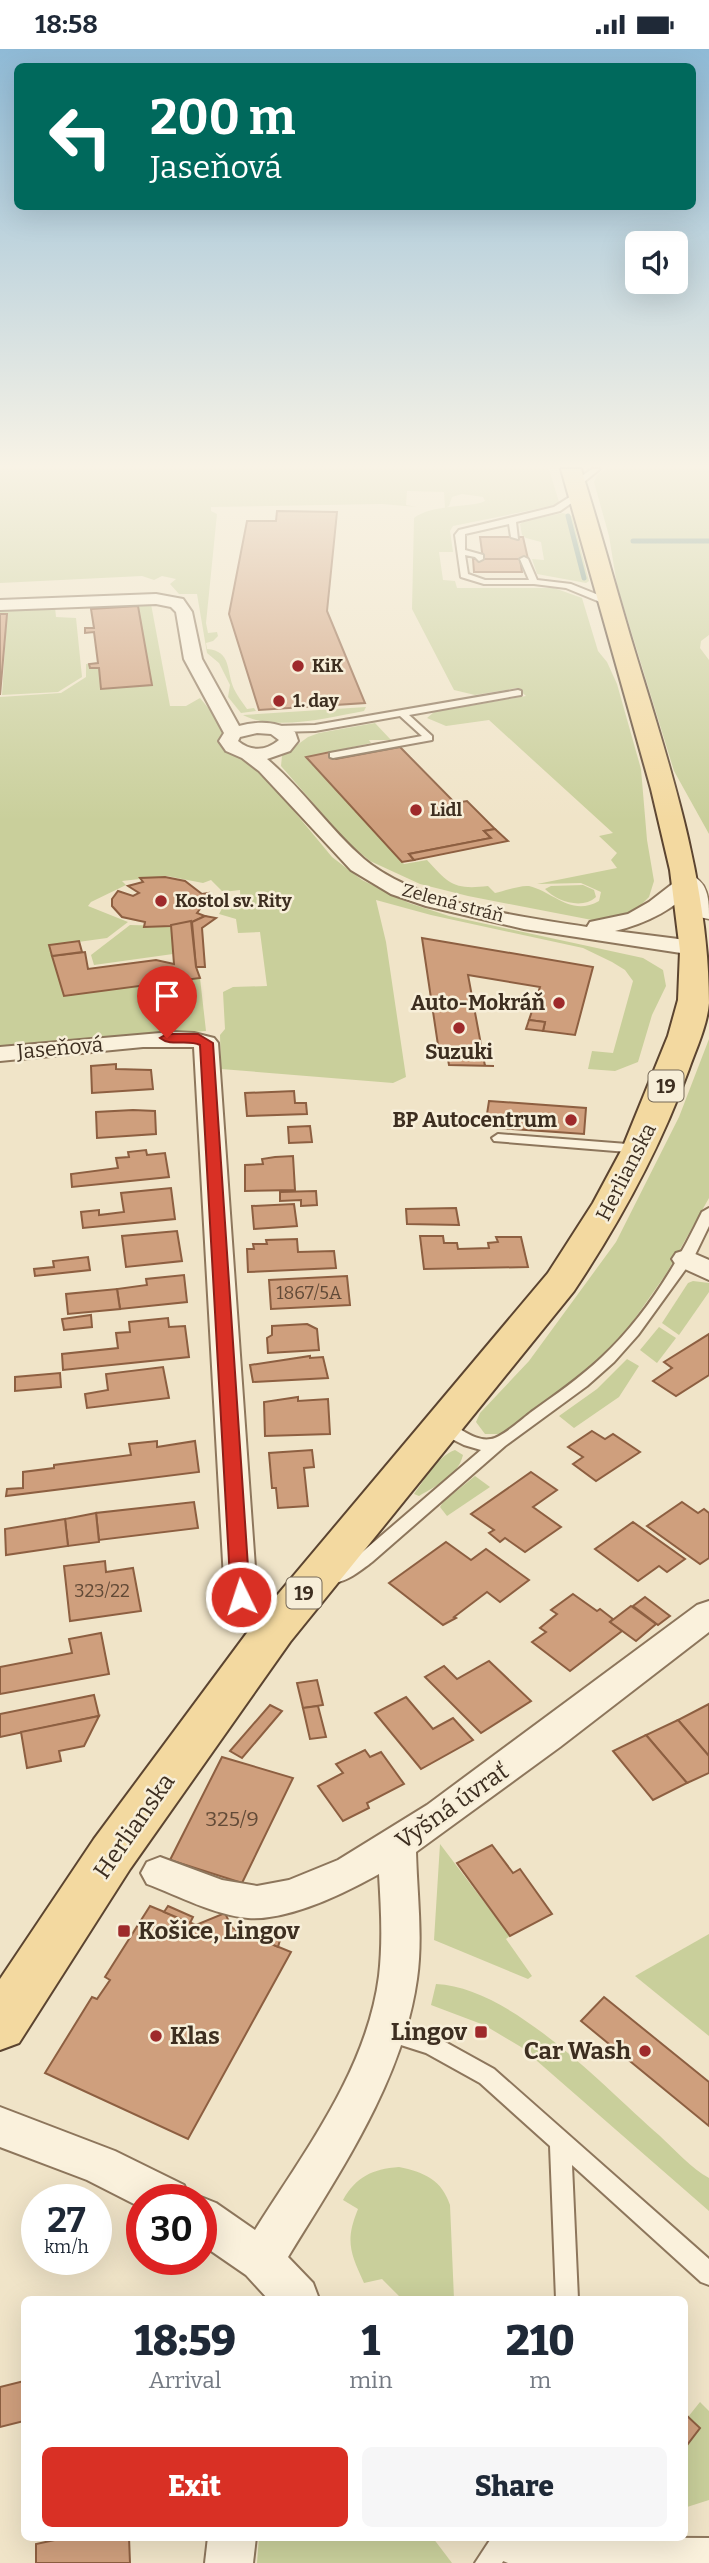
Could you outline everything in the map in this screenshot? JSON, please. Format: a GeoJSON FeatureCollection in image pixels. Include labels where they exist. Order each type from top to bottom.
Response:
{"type":"FeatureCollection","features":[{"type":"Feature","properties":{"kind":"main road","name":"Herlianska"},"geometry":{"type":"LineString","coordinates":[[0,2025],[112,1854],[274,1630],[561,1282],[602,1220],[640,1149],[702,987],[704,949],[673,821],[604,586]]}},
{"type":"Feature","properties":{"kind":"street","name":"Zelená stráň"},"geometry":{"type":"LineString","coordinates":[[0,605],[156,599],[177,603],[184,612],[193,659],[233,733],[228,741],[229,745],[248,753],[275,774],[330,839],[378,879],[429,899],[550,927]]}},
{"type":"Feature","properties":{"kind":"street"},"geometry":{"type":"LineString","coordinates":[[221,713],[281,740]]}},
{"type":"Feature","properties":{"kind":"street"},"geometry":{"type":"LineString","coordinates":[[233,733],[257,727]]}},
{"type":"Feature","properties":{"kind":"street"},"geometry":{"type":"LineString","coordinates":[[248,753],[281,740]]}},
{"type":"Feature","properties":{"kind":"street"},"geometry":{"type":"LineString","coordinates":[[275,774],[281,740]]}},
{"type":"Feature","properties":{"kind":"street"},"geometry":{"type":"LineString","coordinates":[[550,927],[604,927],[630,922],[650,912],[687,882],[709,911]]}},
{"type":"Feature","properties":{"kind":"street"},"geometry":{"type":"LineString","coordinates":[[550,927],[704,949]]}},
{"type":"Feature","properties":{"kind":"street","name":"Jaseňová"},"geometry":{"type":"LineString","coordinates":[[0,1054],[167,1038],[204,1040],[207,1047],[241,1597],[249,1611],[274,1630]]}},
{"type":"Feature","properties":{"kind":"street","name":"Vyšná úvrať"},"geometry":{"type":"LineString","coordinates":[[160,1873],[239,1900],[257,1902],[304,1891],[397,1846],[571,1721],[709,1614]]}},
{"type":"Feature","properties":{"kind":"street"},"geometry":{"type":"LineString","coordinates":[[261,2260],[358,2096],[385,2032],[396,1994],[399,1956],[397,1846]]}},
{"type":"Feature","properties":{"kind":"street"},"geometry":{"type":"LineString","coordinates":[[0,2127],[100,2165],[137,2184]]}},
{"type":"Feature","properties":{"kind":"street"},"geometry":{"type":"LineString","coordinates":[[217,2229],[261,2260],[294,2296]]}},
{"type":"Feature","properties":{"kind":"street"},"geometry":{"type":"LineString","coordinates":[[229,2563],[232,2541]]}},
{"type":"Feature","properties":{"kind":"street"},"geometry":{"type":"LineString","coordinates":[[512,2549],[626,2553],[674,2563],[709,2562]]}},
{"type":"Feature","properties":{"kind":"lane"},"geometry":{"type":"LineString","coordinates":[[569,586],[608,602]]}},
{"type":"Feature","properties":{"kind":"lane"},"geometry":{"type":"LineString","coordinates":[[281,740],[315,728],[518,693]]}},
{"type":"Feature","properties":{"kind":"lane"},"geometry":{"type":"LineString","coordinates":[[333,755],[429,738],[402,713]]}},
{"type":"Feature","properties":{"kind":"lane"},"geometry":{"type":"LineString","coordinates":[[281,740],[315,728]]}},
{"type":"Feature","properties":{"kind":"lane"},"geometry":{"type":"LineString","coordinates":[[498,1138],[640,1149]]}},
{"type":"Feature","properties":{"kind":"lane"},"geometry":{"type":"LineString","coordinates":[[310,1585],[344,1573],[366,1558],[500,1442],[582,1383],[609,1359],[697,1265],[709,1212]]}},
{"type":"Feature","properties":{"kind":"lane"},"geometry":{"type":"LineString","coordinates":[[441,1427],[472,1444],[492,1445],[500,1442]]}},
{"type":"Feature","properties":{"kind":"lane"},"geometry":{"type":"LineString","coordinates":[[385,2032],[430,2045],[487,2076],[709,2274]]}},
{"type":"Feature","properties":{"kind":"lane"},"geometry":{"type":"LineString","coordinates":[[560,2141],[567,2296]]}},
{"type":"Feature","properties":{"kind":"green space"},"geometry":{"type":"Polygon","coordinates":[[[172,586],[210,586],[206,623],[208,633],[217,632],[218,636],[206,643],[207,649],[221,654],[227,663],[237,694],[247,709],[254,708],[256,711],[241,713],[228,697],[230,685],[219,663],[207,653],[197,594],[179,594],[172,586]]]}},
{"type":"Feature","properties":{"kind":"green space"},"geometry":{"type":"Polygon","coordinates":[[[412,586],[554,588],[582,598],[598,651],[607,662],[617,684],[641,769],[647,840],[654,881],[649,897],[633,913],[608,920],[592,920],[420,884],[370,861],[348,843],[281,766],[282,756],[308,737],[375,723],[391,740],[369,740],[371,743],[307,757],[404,864],[427,860],[453,883],[467,887],[488,886],[495,893],[529,886],[571,905],[589,905],[599,901],[601,892],[581,883],[537,884],[617,868],[611,860],[617,853],[599,836],[613,833],[489,720],[446,726],[427,718],[434,712],[526,696],[517,688],[475,695],[454,690],[412,609],[412,586]]]}},
{"type":"Feature","properties":{"kind":"green space"},"geometry":{"type":"Polygon","coordinates":[[[617,586],[709,586],[709,635],[701,641],[700,648],[709,660],[709,834],[674,771],[617,586]]]}},
{"type":"Feature","properties":{"kind":"green space"},"geometry":{"type":"Polygon","coordinates":[[[124,604],[151,604],[170,706],[186,706],[200,698],[332,857],[362,880],[409,903],[449,916],[643,958],[663,970],[666,986],[652,1015],[638,1062],[615,1071],[588,1069],[592,1051],[613,1053],[633,981],[625,970],[583,948],[431,915],[376,900],[386,942],[406,1077],[393,1083],[221,1069],[220,1035],[225,1029],[223,992],[233,987],[267,986],[260,932],[238,933],[236,919],[219,914],[224,905],[241,906],[240,890],[223,892],[211,880],[203,883],[167,876],[122,881],[126,885],[91,902],[88,906],[128,922],[107,938],[49,946],[64,996],[200,978],[206,1031],[0,1048],[0,697],[61,693],[86,677],[86,664],[89,664],[90,668],[99,668],[102,689],[151,685],[138,606],[123,607],[124,604]]]}},
{"type":"Feature","properties":{"kind":"green space"},"geometry":{"type":"Polygon","coordinates":[[[55,607],[56,617],[76,618],[82,677],[58,692],[2,695],[7,615],[0,614],[0,610],[55,607]]]}},
{"type":"Feature","properties":{"kind":"green space"},"geometry":{"type":"Polygon","coordinates":[[[366,707],[364,711],[303,722],[271,722],[243,715],[366,707]]]}},
{"type":"Feature","properties":{"kind":"green space"},"geometry":{"type":"Polygon","coordinates":[[[583,885],[594,890],[596,897],[584,903],[562,900],[545,889],[551,886],[583,885]]]}},
{"type":"Feature","properties":{"kind":"green space"},"geometry":{"type":"Polygon","coordinates":[[[130,925],[171,926],[173,954],[94,965],[91,955],[130,925]]]}},
{"type":"Feature","properties":{"kind":"green space"},"geometry":{"type":"Polygon","coordinates":[[[709,1039],[709,1198],[666,1274],[624,1334],[585,1375],[510,1429],[500,1434],[485,1434],[476,1422],[480,1413],[529,1361],[616,1242],[679,1117],[709,1039]]]}},
{"type":"Feature","properties":{"kind":"green space"},"geometry":{"type":"Polygon","coordinates":[[[688,1283],[709,1283],[709,1292],[679,1335],[662,1323],[688,1283]]]}},
{"type":"Feature","properties":{"kind":"green space"},"geometry":{"type":"Polygon","coordinates":[[[659,1327],[676,1338],[657,1363],[640,1350],[659,1327]]]}},
{"type":"Feature","properties":{"kind":"green space"},"geometry":{"type":"Polygon","coordinates":[[[627,1359],[639,1366],[619,1397],[574,1428],[559,1416],[597,1389],[627,1359]]]}},
{"type":"Feature","properties":{"kind":"green space"},"geometry":{"type":"Polygon","coordinates":[[[455,1450],[463,1455],[451,1475],[419,1496],[414,1494],[437,1463],[455,1450]]]}},
{"type":"Feature","properties":{"kind":"green space"},"geometry":{"type":"Polygon","coordinates":[[[475,1476],[490,1487],[447,1516],[440,1507],[443,1502],[475,1476]]]}},
{"type":"Feature","properties":{"kind":"green space"},"geometry":{"type":"Polygon","coordinates":[[[440,1844],[510,1936],[506,1939],[532,1976],[528,1979],[434,1940],[440,1844]]]}},
{"type":"Feature","properties":{"kind":"green space"},"geometry":{"type":"Polygon","coordinates":[[[709,1934],[709,2036],[635,1976],[709,1934]]]}},
{"type":"Feature","properties":{"kind":"green space"},"geometry":{"type":"Polygon","coordinates":[[[436,1984],[465,1989],[495,2002],[556,2043],[709,2178],[709,2211],[521,2047],[484,2025],[431,2005],[436,1984]]]}},
{"type":"Feature","properties":{"kind":"green space"},"geometry":{"type":"Polygon","coordinates":[[[399,2167],[416,2172],[437,2183],[447,2196],[450,2205],[454,2296],[399,2296],[382,2279],[364,2283],[350,2238],[358,2209],[343,2200],[359,2180],[381,2170],[399,2167]]]}},
{"type":"Feature","properties":{"kind":"green space"},"geometry":{"type":"Polygon","coordinates":[[[700,2402],[709,2411],[709,2500],[688,2507],[688,2444],[700,2428],[688,2417],[700,2402]]]}},
{"type":"Feature","properties":{"kind":"green space"},"geometry":{"type":"Polygon","coordinates":[[[259,2541],[435,2541],[452,2563],[257,2563],[259,2541]]]}},
{"type":"Feature","properties":{"kind":"building"},"geometry":{"type":"Polygon","coordinates":[[[234,586],[329,586],[327,611],[365,703],[259,710],[229,614],[234,586]]]}},
{"type":"Feature","properties":{"kind":"building"},"geometry":{"type":"Polygon","coordinates":[[[138,606],[152,685],[101,689],[99,668],[90,668],[89,664],[98,663],[94,632],[85,633],[85,628],[94,628],[91,609],[138,606]]]}},
{"type":"Feature","properties":{"kind":"building"},"geometry":{"type":"Polygon","coordinates":[[[0,614],[7,614],[0,695],[0,614]]]}},
{"type":"Feature","properties":{"kind":"building","name":"Lidl"},"geometry":{"type":"Polygon","coordinates":[[[400,747],[455,803],[467,801],[495,829],[484,831],[491,838],[409,854],[414,860],[402,862],[306,757],[330,752],[336,759],[400,747]]]}},
{"type":"Feature","properties":{"kind":"building"},"geometry":{"type":"Polygon","coordinates":[[[495,829],[508,841],[414,860],[409,854],[491,838],[484,831],[495,829]]]}},
{"type":"Feature","properties":{"kind":"building","name":"Kostol sv. Rity"},"geometry":{"type":"Polygon","coordinates":[[[165,877],[185,881],[202,894],[209,893],[211,905],[203,905],[197,913],[205,916],[171,926],[144,927],[145,922],[122,917],[112,906],[112,899],[118,891],[133,896],[139,893],[128,886],[143,882],[140,878],[165,877]]]}},
{"type":"Feature","properties":{"kind":"building"},"geometry":{"type":"Polygon","coordinates":[[[205,916],[216,918],[202,928],[205,967],[196,967],[192,922],[205,916]]]}},
{"type":"Feature","properties":{"kind":"building"},"geometry":{"type":"Polygon","coordinates":[[[191,921],[196,967],[200,978],[64,996],[52,956],[85,952],[88,969],[156,960],[174,964],[171,925],[191,921]]]}},
{"type":"Feature","properties":{"kind":"building","name":"Auto-Mokráň"},"geometry":{"type":"Polygon","coordinates":[[[422,938],[593,967],[575,1035],[543,1031],[545,1022],[529,1020],[540,987],[468,975],[485,1066],[449,1065],[447,1054],[438,1045],[422,938]]]}},
{"type":"Feature","properties":{"kind":"building"},"geometry":{"type":"Polygon","coordinates":[[[79,941],[82,952],[52,956],[49,945],[79,941]]]}},
{"type":"Feature","properties":{"kind":"building"},"geometry":{"type":"Polygon","coordinates":[[[529,1020],[545,1022],[543,1031],[526,1029],[529,1020]]]}},
{"type":"Feature","properties":{"kind":"building"},"geometry":{"type":"Polygon","coordinates":[[[116,1064],[116,1069],[151,1070],[153,1089],[92,1093],[91,1066],[116,1064]]]}},
{"type":"Feature","properties":{"kind":"building"},"geometry":{"type":"Polygon","coordinates":[[[294,1091],[295,1103],[306,1103],[307,1114],[247,1116],[245,1093],[294,1091]]]}},
{"type":"Feature","properties":{"kind":"building"},"geometry":{"type":"Polygon","coordinates":[[[489,1101],[586,1108],[584,1134],[485,1127],[489,1101]]]}},
{"type":"Feature","properties":{"kind":"building"},"geometry":{"type":"Polygon","coordinates":[[[155,1111],[156,1134],[97,1138],[96,1112],[155,1111]]]}},
{"type":"Feature","properties":{"kind":"building"},"geometry":{"type":"Polygon","coordinates":[[[310,1126],[312,1142],[289,1143],[288,1127],[310,1126]]]}},
{"type":"Feature","properties":{"kind":"building"},"geometry":{"type":"Polygon","coordinates":[[[146,1150],[147,1155],[165,1153],[169,1177],[72,1187],[71,1174],[118,1168],[116,1158],[129,1157],[128,1152],[146,1150]]]}},
{"type":"Feature","properties":{"kind":"building"},"geometry":{"type":"Polygon","coordinates":[[[293,1156],[295,1190],[245,1191],[245,1165],[263,1164],[262,1159],[293,1156]]]}},
{"type":"Feature","properties":{"kind":"building"},"geometry":{"type":"Polygon","coordinates":[[[171,1188],[175,1219],[83,1228],[81,1212],[99,1210],[99,1215],[124,1212],[121,1193],[171,1188]]]}},
{"type":"Feature","properties":{"kind":"building"},"geometry":{"type":"Polygon","coordinates":[[[316,1191],[317,1205],[301,1206],[301,1200],[280,1201],[280,1192],[316,1191]]]}},
{"type":"Feature","properties":{"kind":"building"},"geometry":{"type":"Polygon","coordinates":[[[294,1204],[297,1226],[254,1229],[252,1206],[294,1204]]]}},
{"type":"Feature","properties":{"kind":"building"},"geometry":{"type":"Polygon","coordinates":[[[456,1208],[459,1225],[407,1224],[406,1209],[456,1208]]]}},
{"type":"Feature","properties":{"kind":"building"},"geometry":{"type":"Polygon","coordinates":[[[177,1231],[182,1261],[126,1267],[122,1236],[177,1231]]]}},
{"type":"Feature","properties":{"kind":"building"},"geometry":{"type":"Polygon","coordinates":[[[420,1236],[443,1236],[444,1243],[457,1243],[458,1249],[489,1248],[488,1243],[498,1242],[496,1237],[521,1237],[528,1267],[424,1269],[420,1236]]]}},
{"type":"Feature","properties":{"kind":"building"},"geometry":{"type":"Polygon","coordinates":[[[297,1239],[298,1252],[334,1251],[336,1268],[248,1272],[247,1249],[254,1249],[253,1244],[267,1244],[266,1240],[297,1239]]]}},
{"type":"Feature","properties":{"kind":"building"},"geometry":{"type":"Polygon","coordinates":[[[88,1257],[90,1270],[35,1276],[34,1269],[54,1267],[53,1261],[88,1257]]]}},
{"type":"Feature","properties":{"kind":"building"},"geometry":{"type":"Polygon","coordinates":[[[184,1275],[187,1302],[120,1309],[117,1289],[147,1285],[146,1279],[184,1275]]]}},
{"type":"Feature","properties":{"kind":"building"},"geometry":{"type":"Polygon","coordinates":[[[347,1276],[350,1305],[271,1309],[269,1280],[347,1276]]]}},
{"type":"Feature","properties":{"kind":"building"},"geometry":{"type":"Polygon","coordinates":[[[117,1289],[120,1309],[68,1314],[66,1294],[117,1289]]]}},
{"type":"Feature","properties":{"kind":"building"},"geometry":{"type":"Polygon","coordinates":[[[91,1315],[92,1327],[64,1330],[62,1319],[91,1315]]]}},
{"type":"Feature","properties":{"kind":"building"},"geometry":{"type":"Polygon","coordinates":[[[168,1318],[169,1327],[185,1326],[189,1357],[63,1370],[62,1354],[118,1348],[116,1333],[130,1332],[129,1322],[168,1318]]]}},
{"type":"Feature","properties":{"kind":"building"},"geometry":{"type":"Polygon","coordinates":[[[307,1324],[317,1329],[319,1350],[268,1353],[267,1338],[272,1335],[272,1326],[307,1324]]]}},
{"type":"Feature","properties":{"kind":"building"},"geometry":{"type":"Polygon","coordinates":[[[709,1334],[709,1375],[676,1396],[653,1381],[672,1368],[664,1362],[709,1334]]]}},
{"type":"Feature","properties":{"kind":"building"},"geometry":{"type":"Polygon","coordinates":[[[310,1356],[323,1357],[328,1378],[253,1382],[250,1365],[310,1356]]]}},
{"type":"Feature","properties":{"kind":"building"},"geometry":{"type":"Polygon","coordinates":[[[163,1367],[169,1398],[87,1408],[85,1394],[108,1390],[106,1374],[163,1367]]]}},
{"type":"Feature","properties":{"kind":"building"},"geometry":{"type":"Polygon","coordinates":[[[60,1373],[61,1387],[15,1391],[15,1377],[60,1373]]]}},
{"type":"Feature","properties":{"kind":"building"},"geometry":{"type":"Polygon","coordinates":[[[298,1397],[298,1401],[328,1399],[330,1434],[265,1436],[264,1402],[298,1397]]]}},
{"type":"Feature","properties":{"kind":"building"},"geometry":{"type":"Polygon","coordinates":[[[592,1431],[605,1439],[613,1434],[640,1452],[596,1481],[573,1464],[583,1457],[568,1447],[592,1431]]]}},
{"type":"Feature","properties":{"kind":"building"},"geometry":{"type":"Polygon","coordinates":[[[157,1441],[157,1447],[195,1441],[199,1472],[6,1496],[7,1489],[23,1488],[23,1472],[131,1455],[129,1444],[157,1441]]]}},
{"type":"Feature","properties":{"kind":"building"},"geometry":{"type":"Polygon","coordinates":[[[312,1450],[314,1467],[304,1468],[308,1506],[278,1508],[276,1488],[272,1488],[269,1453],[312,1450]]]}},
{"type":"Feature","properties":{"kind":"building"},"geometry":{"type":"Polygon","coordinates":[[[531,1472],[557,1490],[533,1507],[561,1527],[525,1552],[505,1538],[500,1542],[489,1533],[494,1530],[471,1514],[531,1472]]]}},
{"type":"Feature","properties":{"kind":"building"},"geometry":{"type":"Polygon","coordinates":[[[194,1502],[198,1528],[99,1540],[96,1513],[194,1502]]]}},
{"type":"Feature","properties":{"kind":"building"},"geometry":{"type":"Polygon","coordinates":[[[682,1502],[698,1513],[704,1509],[709,1513],[709,1558],[700,1564],[647,1526],[682,1502]]]}},
{"type":"Feature","properties":{"kind":"building"},"geometry":{"type":"Polygon","coordinates":[[[96,1513],[99,1542],[68,1546],[65,1519],[96,1513]]]}},
{"type":"Feature","properties":{"kind":"building"},"geometry":{"type":"Polygon","coordinates":[[[65,1519],[68,1546],[6,1555],[5,1529],[65,1519]]]}},
{"type":"Feature","properties":{"kind":"building"},"geometry":{"type":"Polygon","coordinates":[[[633,1522],[685,1559],[667,1572],[659,1566],[638,1581],[595,1549],[633,1522]]]}},
{"type":"Feature","properties":{"kind":"building"},"geometry":{"type":"Polygon","coordinates":[[[446,1542],[471,1560],[486,1549],[529,1580],[500,1602],[487,1592],[454,1617],[456,1618],[443,1625],[389,1583],[446,1542]]]}},
{"type":"Feature","properties":{"kind":"building"},"geometry":{"type":"Polygon","coordinates":[[[105,1561],[106,1572],[133,1568],[141,1611],[70,1621],[64,1566],[105,1561]]]}},
{"type":"Feature","properties":{"kind":"building"},"geometry":{"type":"Polygon","coordinates":[[[573,1594],[597,1611],[600,1609],[613,1619],[610,1622],[622,1631],[570,1671],[532,1642],[546,1632],[540,1628],[557,1614],[551,1610],[573,1594]]]}},
{"type":"Feature","properties":{"kind":"building"},"geometry":{"type":"Polygon","coordinates":[[[645,1597],[670,1616],[658,1625],[633,1606],[645,1597]]]}},
{"type":"Feature","properties":{"kind":"building"},"geometry":{"type":"Polygon","coordinates":[[[631,1606],[656,1624],[636,1641],[610,1622],[631,1606]]]}},
{"type":"Feature","properties":{"kind":"building"},"geometry":{"type":"Polygon","coordinates":[[[101,1633],[109,1674],[0,1694],[0,1667],[72,1653],[69,1639],[101,1633]]]}},
{"type":"Feature","properties":{"kind":"building"},"geometry":{"type":"Polygon","coordinates":[[[489,1661],[531,1701],[481,1733],[425,1677],[444,1666],[457,1679],[489,1661]]]}},
{"type":"Feature","properties":{"kind":"building"},"geometry":{"type":"Polygon","coordinates":[[[317,1680],[323,1705],[303,1708],[297,1683],[317,1680]]]}},
{"type":"Feature","properties":{"kind":"building"},"geometry":{"type":"Polygon","coordinates":[[[94,1695],[99,1716],[0,1737],[0,1714],[94,1695]]]}},
{"type":"Feature","properties":{"kind":"building"},"geometry":{"type":"Polygon","coordinates":[[[406,1697],[433,1729],[453,1718],[473,1740],[421,1769],[375,1713],[406,1697]]]}},
{"type":"Feature","properties":{"kind":"building"},"geometry":{"type":"Polygon","coordinates":[[[709,1704],[709,1756],[678,1720],[709,1704]]]}},
{"type":"Feature","properties":{"kind":"building"},"geometry":{"type":"Polygon","coordinates":[[[270,1705],[282,1711],[242,1758],[230,1751],[270,1705]]]}},
{"type":"Feature","properties":{"kind":"building"},"geometry":{"type":"Polygon","coordinates":[[[318,1706],[326,1737],[310,1739],[303,1708],[318,1706]]]}},
{"type":"Feature","properties":{"kind":"building"},"geometry":{"type":"Polygon","coordinates":[[[99,1716],[84,1746],[59,1751],[61,1761],[27,1768],[21,1732],[99,1716]]]}},
{"type":"Feature","properties":{"kind":"building"},"geometry":{"type":"Polygon","coordinates":[[[678,1720],[709,1756],[709,1773],[687,1783],[646,1735],[678,1720]]]}},
{"type":"Feature","properties":{"kind":"building"},"geometry":{"type":"Polygon","coordinates":[[[646,1735],[687,1783],[653,1800],[613,1751],[646,1735]]]}},
{"type":"Feature","properties":{"kind":"building"},"geometry":{"type":"Polygon","coordinates":[[[365,1750],[370,1757],[381,1752],[404,1784],[367,1803],[369,1808],[343,1821],[318,1786],[343,1773],[336,1764],[365,1750]]]}},
{"type":"Feature","properties":{"kind":"building"},"geometry":{"type":"Polygon","coordinates":[[[222,1757],[293,1778],[242,1883],[170,1860],[222,1757]]]}},
{"type":"Feature","properties":{"kind":"building"},"geometry":{"type":"Polygon","coordinates":[[[492,1845],[513,1873],[520,1869],[552,1914],[510,1936],[457,1863],[492,1845]]]}},
{"type":"Feature","properties":{"kind":"building","name":"Klas"},"geometry":{"type":"Polygon","coordinates":[[[150,1906],[196,1925],[225,1913],[232,1928],[291,1952],[188,2139],[45,2073],[92,1997],[97,1999],[110,1980],[105,1977],[150,1906]]]}},
{"type":"Feature","properties":{"kind":"building"},"geometry":{"type":"Polygon","coordinates":[[[168,1906],[193,1917],[190,1923],[164,1912],[168,1906]]]}},
{"type":"Feature","properties":{"kind":"building"},"geometry":{"type":"Polygon","coordinates":[[[244,1926],[280,1940],[278,1947],[241,1931],[244,1926]]]}},
{"type":"Feature","properties":{"kind":"building","name":"Car Wash"},"geometry":{"type":"Polygon","coordinates":[[[604,1997],[709,2082],[709,2126],[581,2021],[604,1997]]]}},
{"type":"Feature","properties":{"kind":"building"},"geometry":{"type":"Polygon","coordinates":[[[21,2382],[21,2422],[0,2427],[0,2387],[21,2382]]]}},
{"type":"Feature","properties":{"kind":"building"},"geometry":{"type":"Polygon","coordinates":[[[688,2417],[700,2428],[688,2444],[688,2417]]]}},
{"type":"Feature","properties":{"kind":"building"},"geometry":{"type":"Polygon","coordinates":[[[50,2541],[129,2541],[130,2563],[36,2563],[36,2544],[50,2541]]]}},
{"type":"Feature","properties":{"kind":"place","name":"KiK"},"geometry":{"type":"Point","coordinates":[298,666]}},
{"type":"Feature","properties":{"kind":"place","name":"1. day"},"geometry":{"type":"Point","coordinates":[279,701]}},
{"type":"Feature","properties":{"kind":"place","name":"Lidl"},"geometry":{"type":"Point","coordinates":[416,810]}},
{"type":"Feature","properties":{"kind":"place","name":"Kostol sv. Rity"},"geometry":{"type":"Point","coordinates":[161,901]}},
{"type":"Feature","properties":{"kind":"place","name":"Auto-Mokráň"},"geometry":{"type":"Point","coordinates":[559,1003]}},
{"type":"Feature","properties":{"kind":"place","name":"Suzuki"},"geometry":{"type":"Point","coordinates":[459,1028]}},
{"type":"Feature","properties":{"kind":"place","name":"BP Autocentrum"},"geometry":{"type":"Point","coordinates":[571,1120]}},
{"type":"Feature","properties":{"kind":"place","name":"Košice, Lingov"},"geometry":{"type":"Point","coordinates":[124,1931]}},
{"type":"Feature","properties":{"kind":"place","name":"Lingov"},"geometry":{"type":"Point","coordinates":[481,2032]}},
{"type":"Feature","properties":{"kind":"place","name":"Klas"},"geometry":{"type":"Point","coordinates":[156,2036]}},
{"type":"Feature","properties":{"kind":"place","name":"Car Wash"},"geometry":{"type":"Point","coordinates":[645,2051]}},
{"type":"Feature","properties":{"kind":"route"},"geometry":{"type":"LineString","coordinates":[[167,1038],[198,1038],[206,1043],[241,1597]]}}]}
